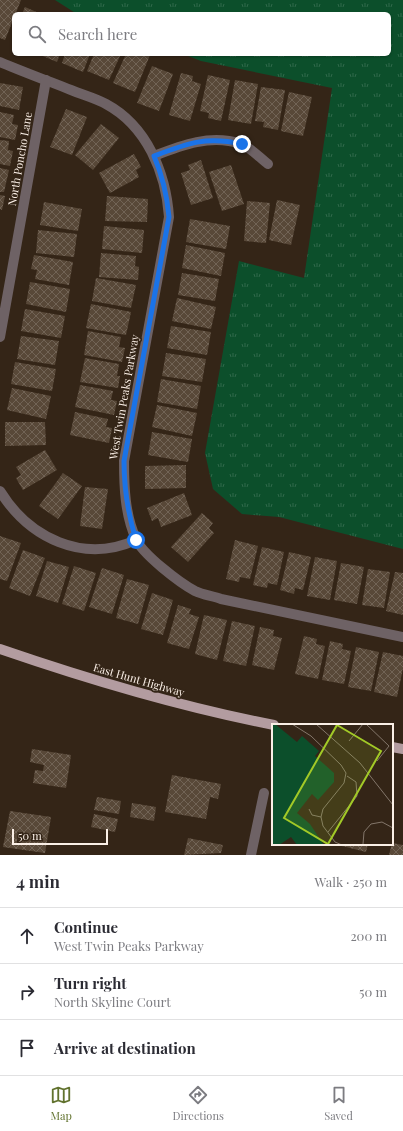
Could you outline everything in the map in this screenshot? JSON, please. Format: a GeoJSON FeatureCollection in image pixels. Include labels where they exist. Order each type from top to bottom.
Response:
{"type":"FeatureCollection","features":[{"type":"Feature","properties":{"kind":"main road","name":"East Hunt Highway"},"geometry":{"type":"LineString","coordinates":[[0,649],[92,679],[161,699],[272,725]]}},
{"type":"Feature","properties":{"kind":"main road"},"geometry":{"type":"LineString","coordinates":[[393,747],[403,750]]}},
{"type":"Feature","properties":{"kind":"street","name":"West Twin Peaks Parkway"},"geometry":{"type":"LineString","coordinates":[[0,62],[106,104],[128,120],[145,140],[164,179],[169,217],[124,461],[124,482],[128,512],[136,540],[156,563],[195,591],[221,599],[403,637]]}},
{"type":"Feature","properties":{"kind":"street","name":"North Poncho Lane"},"geometry":{"type":"LineString","coordinates":[[0,337],[46,80]]}},
{"type":"Feature","properties":{"kind":"street"},"geometry":{"type":"LineString","coordinates":[[154,156],[203,140],[221,140],[242,144],[268,164]]}},
{"type":"Feature","properties":{"kind":"street"},"geometry":{"type":"LineString","coordinates":[[0,490],[22,518],[45,537],[73,547],[97,550],[120,548],[136,540]]}},
{"type":"Feature","properties":{"kind":"street"},"geometry":{"type":"LineString","coordinates":[[251,855],[264,793]]}},
{"type":"Feature","properties":{"kind":"green space"},"geometry":{"type":"Polygon","coordinates":[[[55,0],[403,0],[403,549],[279,517],[242,514],[213,489],[205,453],[239,261],[304,278],[332,88],[201,61],[188,56],[391,56],[391,12],[74,12],[55,0]]]}},
{"type":"Feature","properties":{"kind":"building"},"geometry":{"type":"Polygon","coordinates":[[[0,0],[21,0],[16,12],[12,12],[12,22],[5,40],[0,38],[0,0]]]}},
{"type":"Feature","properties":{"kind":"building"},"geometry":{"type":"Polygon","coordinates":[[[25,7],[36,12],[23,12],[25,7]]]}},
{"type":"Feature","properties":{"kind":"building"},"geometry":{"type":"Polygon","coordinates":[[[43,56],[59,56],[57,62],[43,56]]]}},
{"type":"Feature","properties":{"kind":"building"},"geometry":{"type":"Polygon","coordinates":[[[64,56],[89,56],[83,72],[62,63],[64,56]]]}},
{"type":"Feature","properties":{"kind":"building"},"geometry":{"type":"Polygon","coordinates":[[[93,56],[120,56],[109,80],[87,71],[93,56]]]}},
{"type":"Feature","properties":{"kind":"building"},"geometry":{"type":"Polygon","coordinates":[[[125,56],[150,56],[135,92],[113,83],[125,56]]]}},
{"type":"Feature","properties":{"kind":"building"},"geometry":{"type":"Polygon","coordinates":[[[152,66],[173,74],[159,111],[137,103],[152,66]]]}},
{"type":"Feature","properties":{"kind":"building"},"geometry":{"type":"Polygon","coordinates":[[[181,73],[193,76],[192,81],[201,84],[190,121],[169,115],[181,73]]]}},
{"type":"Feature","properties":{"kind":"building"},"geometry":{"type":"Polygon","coordinates":[[[208,75],[230,80],[221,121],[208,118],[209,113],[200,111],[208,75]]]}},
{"type":"Feature","properties":{"kind":"building"},"geometry":{"type":"Polygon","coordinates":[[[235,80],[258,84],[251,124],[228,120],[235,80]]]}},
{"type":"Feature","properties":{"kind":"building"},"geometry":{"type":"Polygon","coordinates":[[[0,83],[23,87],[19,110],[0,106],[0,83]]]}},
{"type":"Feature","properties":{"kind":"building"},"geometry":{"type":"Polygon","coordinates":[[[261,87],[285,90],[278,130],[263,127],[264,122],[255,121],[261,87]]]}},
{"type":"Feature","properties":{"kind":"building"},"geometry":{"type":"Polygon","coordinates":[[[289,92],[312,97],[303,136],[281,131],[289,92]]]}},
{"type":"Feature","properties":{"kind":"building"},"geometry":{"type":"Polygon","coordinates":[[[66,109],[87,117],[72,155],[50,147],[66,109]]]}},
{"type":"Feature","properties":{"kind":"building"},"geometry":{"type":"Polygon","coordinates":[[[0,112],[14,115],[12,124],[18,125],[15,140],[0,137],[0,112]]]}},
{"type":"Feature","properties":{"kind":"building"},"geometry":{"type":"Polygon","coordinates":[[[101,124],[119,138],[93,170],[75,155],[101,124]]]}},
{"type":"Feature","properties":{"kind":"building"},"geometry":{"type":"Polygon","coordinates":[[[0,140],[9,141],[8,150],[13,151],[10,166],[0,164],[0,140]]]}},
{"type":"Feature","properties":{"kind":"building"},"geometry":{"type":"Polygon","coordinates":[[[134,154],[141,167],[136,170],[139,177],[110,193],[99,173],[134,154]]]}},
{"type":"Feature","properties":{"kind":"building"},"geometry":{"type":"Polygon","coordinates":[[[201,160],[213,198],[191,205],[181,173],[190,170],[188,165],[201,160]]]}},
{"type":"Feature","properties":{"kind":"building"},"geometry":{"type":"Polygon","coordinates":[[[231,165],[244,204],[222,211],[209,172],[231,165]]]}},
{"type":"Feature","properties":{"kind":"building"},"geometry":{"type":"Polygon","coordinates":[[[0,168],[9,170],[4,192],[0,192],[0,168]]]}},
{"type":"Feature","properties":{"kind":"building"},"geometry":{"type":"Polygon","coordinates":[[[0,195],[5,196],[2,210],[0,209],[0,195]]]}},
{"type":"Feature","properties":{"kind":"building"},"geometry":{"type":"Polygon","coordinates":[[[107,196],[148,199],[147,222],[105,221],[107,196]]]}},
{"type":"Feature","properties":{"kind":"building"},"geometry":{"type":"Polygon","coordinates":[[[277,200],[300,205],[291,245],[269,240],[277,200]]]}},
{"type":"Feature","properties":{"kind":"building"},"geometry":{"type":"Polygon","coordinates":[[[247,201],[270,203],[266,243],[244,241],[247,201]]]}},
{"type":"Feature","properties":{"kind":"building"},"geometry":{"type":"Polygon","coordinates":[[[44,202],[82,209],[78,231],[40,225],[44,202]]]}},
{"type":"Feature","properties":{"kind":"building"},"geometry":{"type":"Polygon","coordinates":[[[190,219],[230,226],[226,249],[186,242],[190,219]]]}},
{"type":"Feature","properties":{"kind":"building"},"geometry":{"type":"Polygon","coordinates":[[[104,226],[144,230],[142,253],[102,249],[104,226]]]}},
{"type":"Feature","properties":{"kind":"building"},"geometry":{"type":"Polygon","coordinates":[[[38,230],[77,234],[74,257],[36,253],[38,230]]]}},
{"type":"Feature","properties":{"kind":"building"},"geometry":{"type":"Polygon","coordinates":[[[186,245],[225,253],[221,276],[182,268],[186,245]]]}},
{"type":"Feature","properties":{"kind":"building"},"geometry":{"type":"Polygon","coordinates":[[[101,253],[136,256],[135,266],[139,267],[138,280],[99,277],[101,253]]]}},
{"type":"Feature","properties":{"kind":"building"},"geometry":{"type":"Polygon","coordinates":[[[34,255],[73,262],[69,285],[35,279],[37,270],[31,269],[34,255]]]}},
{"type":"Feature","properties":{"kind":"building"},"geometry":{"type":"Polygon","coordinates":[[[182,273],[219,279],[215,301],[178,295],[182,273]]]}},
{"type":"Feature","properties":{"kind":"building"},"geometry":{"type":"Polygon","coordinates":[[[96,278],[136,285],[131,308],[92,301],[96,278]]]}},
{"type":"Feature","properties":{"kind":"building"},"geometry":{"type":"Polygon","coordinates":[[[30,282],[70,289],[66,312],[26,304],[30,282]]]}},
{"type":"Feature","properties":{"kind":"building"},"geometry":{"type":"Polygon","coordinates":[[[177,298],[216,307],[211,329],[172,321],[177,298]]]}},
{"type":"Feature","properties":{"kind":"building"},"geometry":{"type":"Polygon","coordinates":[[[91,304],[131,312],[126,335],[86,328],[91,304]]]}},
{"type":"Feature","properties":{"kind":"building"},"geometry":{"type":"Polygon","coordinates":[[[25,309],[65,316],[61,338],[21,331],[25,309]]]}},
{"type":"Feature","properties":{"kind":"building"},"geometry":{"type":"Polygon","coordinates":[[[171,326],[211,332],[207,355],[167,348],[171,326]]]}},
{"type":"Feature","properties":{"kind":"building"},"geometry":{"type":"Polygon","coordinates":[[[88,331],[121,337],[119,347],[125,348],[122,362],[84,355],[88,331]]]}},
{"type":"Feature","properties":{"kind":"building"},"geometry":{"type":"Polygon","coordinates":[[[21,336],[59,341],[55,365],[17,359],[21,336]]]}},
{"type":"Feature","properties":{"kind":"building"},"geometry":{"type":"Polygon","coordinates":[[[166,353],[206,359],[202,382],[162,376],[166,353]]]}},
{"type":"Feature","properties":{"kind":"building"},"geometry":{"type":"Polygon","coordinates":[[[85,358],[119,364],[117,376],[120,376],[118,388],[80,382],[85,358]]]}},
{"type":"Feature","properties":{"kind":"building"},"geometry":{"type":"Polygon","coordinates":[[[15,362],[56,369],[52,391],[11,384],[15,362]]]}},
{"type":"Feature","properties":{"kind":"building"},"geometry":{"type":"Polygon","coordinates":[[[161,379],[201,386],[197,409],[157,402],[161,379]]]}},
{"type":"Feature","properties":{"kind":"building"},"geometry":{"type":"Polygon","coordinates":[[[80,385],[113,391],[111,400],[117,401],[114,415],[75,407],[80,385]]]}},
{"type":"Feature","properties":{"kind":"building"},"geometry":{"type":"Polygon","coordinates":[[[12,388],[51,396],[46,419],[7,410],[12,388]]]}},
{"type":"Feature","properties":{"kind":"building"},"geometry":{"type":"Polygon","coordinates":[[[157,405],[197,413],[192,436],[152,427],[157,405]]]}},
{"type":"Feature","properties":{"kind":"building"},"geometry":{"type":"Polygon","coordinates":[[[75,412],[108,419],[106,427],[112,428],[109,443],[70,435],[75,412]]]}},
{"type":"Feature","properties":{"kind":"building"},"geometry":{"type":"Polygon","coordinates":[[[5,422],[45,422],[46,445],[5,446],[5,422]]]}},
{"type":"Feature","properties":{"kind":"building"},"geometry":{"type":"Polygon","coordinates":[[[152,432],[192,439],[188,462],[148,455],[152,432]]]}},
{"type":"Feature","properties":{"kind":"building"},"geometry":{"type":"Polygon","coordinates":[[[45,450],[57,470],[23,490],[16,478],[21,475],[16,467],[45,450]]]}},
{"type":"Feature","properties":{"kind":"building"},"geometry":{"type":"Polygon","coordinates":[[[186,465],[186,488],[145,489],[145,466],[186,465]]]}},
{"type":"Feature","properties":{"kind":"building"},"geometry":{"type":"Polygon","coordinates":[[[63,473],[82,486],[58,519],[39,506],[63,473]]]}},
{"type":"Feature","properties":{"kind":"building"},"geometry":{"type":"Polygon","coordinates":[[[85,487],[108,489],[102,529],[80,526],[85,487]]]}},
{"type":"Feature","properties":{"kind":"building"},"geometry":{"type":"Polygon","coordinates":[[[184,493],[192,515],[161,527],[158,518],[152,521],[147,508],[184,493]]]}},
{"type":"Feature","properties":{"kind":"building"},"geometry":{"type":"Polygon","coordinates":[[[202,513],[213,523],[209,528],[214,533],[188,562],[171,547],[202,513]]]}},
{"type":"Feature","properties":{"kind":"building"},"geometry":{"type":"Polygon","coordinates":[[[0,536],[21,543],[7,581],[0,579],[0,536]]]}},
{"type":"Feature","properties":{"kind":"building"},"geometry":{"type":"Polygon","coordinates":[[[235,540],[258,546],[250,579],[240,577],[239,582],[226,579],[235,540]]]}},
{"type":"Feature","properties":{"kind":"building"},"geometry":{"type":"Polygon","coordinates":[[[262,547],[284,552],[277,585],[268,583],[267,588],[253,585],[262,547]]]}},
{"type":"Feature","properties":{"kind":"building"},"geometry":{"type":"Polygon","coordinates":[[[23,550],[45,558],[30,596],[9,588],[23,550]]]}},
{"type":"Feature","properties":{"kind":"building"},"geometry":{"type":"Polygon","coordinates":[[[289,552],[311,557],[303,590],[295,588],[294,594],[280,590],[289,552]]]}},
{"type":"Feature","properties":{"kind":"building"},"geometry":{"type":"Polygon","coordinates":[[[315,557],[337,561],[330,600],[307,596],[315,557]]]}},
{"type":"Feature","properties":{"kind":"building"},"geometry":{"type":"Polygon","coordinates":[[[47,561],[69,567],[58,603],[36,596],[47,561]]]}},
{"type":"Feature","properties":{"kind":"building"},"geometry":{"type":"Polygon","coordinates":[[[341,563],[364,567],[357,604],[334,600],[341,563]]]}},
{"type":"Feature","properties":{"kind":"building"},"geometry":{"type":"Polygon","coordinates":[[[74,566],[96,573],[84,611],[62,604],[74,566]]]}},
{"type":"Feature","properties":{"kind":"building"},"geometry":{"type":"Polygon","coordinates":[[[102,568],[124,575],[112,614],[89,607],[102,568]]]}},
{"type":"Feature","properties":{"kind":"building"},"geometry":{"type":"Polygon","coordinates":[[[368,569],[390,572],[384,608],[362,605],[368,569]]]}},
{"type":"Feature","properties":{"kind":"building"},"geometry":{"type":"Polygon","coordinates":[[[395,572],[403,573],[403,615],[386,611],[395,572]]]}},
{"type":"Feature","properties":{"kind":"building"},"geometry":{"type":"Polygon","coordinates":[[[127,579],[149,585],[138,624],[116,618],[127,579]]]}},
{"type":"Feature","properties":{"kind":"building"},"geometry":{"type":"Polygon","coordinates":[[[152,593],[173,600],[163,635],[141,629],[152,593]]]}},
{"type":"Feature","properties":{"kind":"building"},"geometry":{"type":"Polygon","coordinates":[[[178,605],[191,609],[189,614],[199,617],[189,649],[167,643],[178,605]]]}},
{"type":"Feature","properties":{"kind":"building"},"geometry":{"type":"Polygon","coordinates":[[[204,615],[227,620],[217,660],[195,654],[204,615]]]}},
{"type":"Feature","properties":{"kind":"building"},"geometry":{"type":"Polygon","coordinates":[[[232,621],[255,626],[246,666],[223,661],[232,621]]]}},
{"type":"Feature","properties":{"kind":"building"},"geometry":{"type":"Polygon","coordinates":[[[260,627],[274,630],[273,636],[282,638],[274,670],[252,665],[260,627]]]}},
{"type":"Feature","properties":{"kind":"building"},"geometry":{"type":"Polygon","coordinates":[[[304,636],[317,639],[316,644],[325,646],[318,679],[295,674],[304,636]]]}},
{"type":"Feature","properties":{"kind":"building"},"geometry":{"type":"Polygon","coordinates":[[[330,641],[343,644],[342,649],[351,651],[344,684],[322,680],[330,641]]]}},
{"type":"Feature","properties":{"kind":"building"},"geometry":{"type":"Polygon","coordinates":[[[356,647],[379,652],[371,691],[348,687],[356,647]]]}},
{"type":"Feature","properties":{"kind":"building"},"geometry":{"type":"Polygon","coordinates":[[[383,652],[403,656],[403,668],[397,697],[374,692],[383,652]]]}},
{"type":"Feature","properties":{"kind":"building"},"geometry":{"type":"Polygon","coordinates":[[[32,749],[71,755],[66,788],[33,783],[35,770],[43,771],[44,765],[30,762],[32,749]]]}},
{"type":"Feature","properties":{"kind":"building"},"geometry":{"type":"Polygon","coordinates":[[[172,775],[221,784],[218,799],[210,797],[206,819],[165,812],[172,775]]]}},
{"type":"Feature","properties":{"kind":"building"},"geometry":{"type":"Polygon","coordinates":[[[97,797],[121,801],[119,814],[94,810],[97,797]]]}},
{"type":"Feature","properties":{"kind":"building"},"geometry":{"type":"Polygon","coordinates":[[[132,803],[156,807],[154,821],[130,817],[132,803]]]}},
{"type":"Feature","properties":{"kind":"building"},"geometry":{"type":"Polygon","coordinates":[[[10,811],[51,817],[45,853],[3,847],[10,811]]]}},
{"type":"Feature","properties":{"kind":"building"},"geometry":{"type":"Polygon","coordinates":[[[94,814],[118,819],[115,832],[91,827],[94,814]]]}},
{"type":"Feature","properties":{"kind":"building"},"geometry":{"type":"Polygon","coordinates":[[[188,838],[223,845],[221,853],[184,855],[188,838]]]}},
{"type":"Feature","properties":{"kind":"building"},"geometry":{"type":"Polygon","coordinates":[[[393,843],[403,845],[403,855],[389,855],[393,843]]]}},
{"type":"Feature","properties":{"kind":"building"},"geometry":{"type":"Polygon","coordinates":[[[342,845],[368,845],[366,852],[342,845]]]}},
{"type":"Feature","properties":{"kind":"route"},"geometry":{"type":"LineString","coordinates":[[136,540],[128,512],[124,482],[124,461],[169,217],[164,179],[154,156],[179,146],[203,140],[221,140],[242,144]]}}]}
